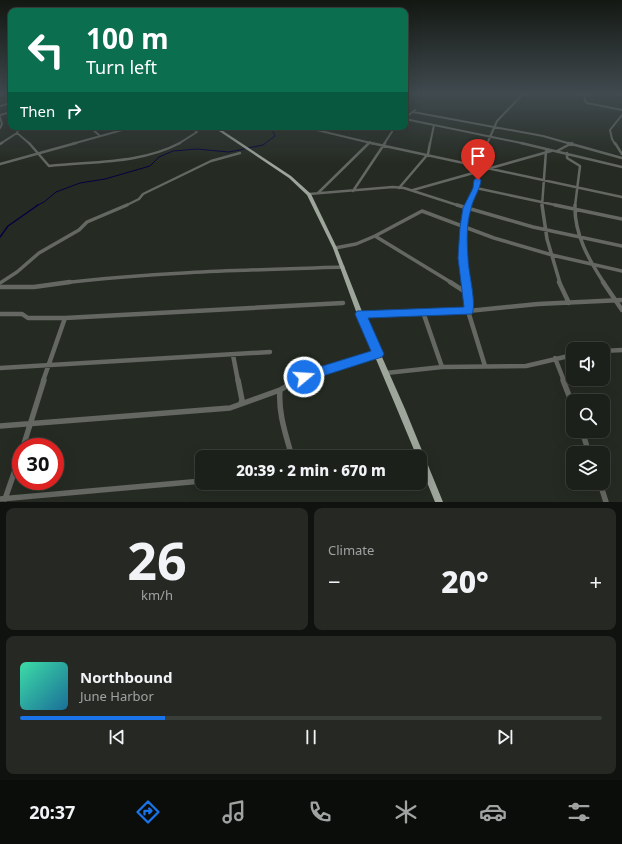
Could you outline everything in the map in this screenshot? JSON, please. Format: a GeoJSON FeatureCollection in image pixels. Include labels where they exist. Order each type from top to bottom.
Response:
{"type":"FeatureCollection","features":[{"type":"Feature","properties":{"kind":"main road"},"geometry":{"type":"LineString","coordinates":[[222,131],[290,177],[309,194],[343,267],[360,314],[386,373],[415,450]]}},
{"type":"Feature","properties":{"kind":"main road"},"geometry":{"type":"LineString","coordinates":[[427,477],[439,502]]}},
{"type":"Feature","properties":{"kind":"street"},"geometry":{"type":"LineString","coordinates":[[0,117],[2,124],[0,128]]}},
{"type":"Feature","properties":{"kind":"street"},"geometry":{"type":"LineString","coordinates":[[447,117],[572,143],[622,158]]}},
{"type":"Feature","properties":{"kind":"street"},"geometry":{"type":"LineString","coordinates":[[485,366],[468,311],[469,303],[463,258],[464,227],[467,208],[476,188],[479,166],[489,137],[501,117]]}},
{"type":"Feature","properties":{"kind":"street"},"geometry":{"type":"LineString","coordinates":[[620,117],[610,130],[612,139],[622,154]]}},
{"type":"Feature","properties":{"kind":"street"},"geometry":{"type":"LineString","coordinates":[[408,120],[567,153],[622,167]]}},
{"type":"Feature","properties":{"kind":"street"},"geometry":{"type":"LineString","coordinates":[[399,188],[428,154],[434,125]]}},
{"type":"Feature","properties":{"kind":"street"},"geometry":{"type":"LineString","coordinates":[[0,144],[17,133],[18,130]]}},
{"type":"Feature","properties":{"kind":"street"},"geometry":{"type":"LineString","coordinates":[[93,130],[100,136]]}},
{"type":"Feature","properties":{"kind":"street"},"geometry":{"type":"LineString","coordinates":[[0,164],[121,130]]}},
{"type":"Feature","properties":{"kind":"street"},"geometry":{"type":"LineString","coordinates":[[17,133],[28,142],[49,166],[81,162],[135,159],[187,140],[197,132],[195,130]]}},
{"type":"Feature","properties":{"kind":"street"},"geometry":{"type":"LineString","coordinates":[[317,130],[622,197]]}},
{"type":"Feature","properties":{"kind":"street"},"geometry":{"type":"LineString","coordinates":[[353,191],[393,130]]}},
{"type":"Feature","properties":{"kind":"street"},"geometry":{"type":"LineString","coordinates":[[318,194],[370,142]]}},
{"type":"Feature","properties":{"kind":"street"},"geometry":{"type":"LineString","coordinates":[[412,190],[546,152],[557,151],[572,143]]}},
{"type":"Feature","properties":{"kind":"street"},"geometry":{"type":"LineString","coordinates":[[546,152],[542,202],[546,230],[552,255],[565,295],[569,302]]}},
{"type":"Feature","properties":{"kind":"street"},"geometry":{"type":"LineString","coordinates":[[0,283],[17,272],[38,253],[79,230],[87,222],[111,213],[139,199],[143,194],[211,161],[240,153]]}},
{"type":"Feature","properties":{"kind":"street"},"geometry":{"type":"LineString","coordinates":[[567,153],[567,158],[580,166],[575,209],[580,237],[591,265],[622,310]]}},
{"type":"Feature","properties":{"kind":"street"},"geometry":{"type":"LineString","coordinates":[[309,194],[399,188],[412,190],[467,208],[546,230],[622,246]]}},
{"type":"Feature","properties":{"kind":"street"},"geometry":{"type":"LineString","coordinates":[[476,188],[622,219]]}},
{"type":"Feature","properties":{"kind":"street"},"geometry":{"type":"LineString","coordinates":[[335,248],[356,244],[375,236],[422,211],[494,238],[552,255],[622,271]]}},
{"type":"Feature","properties":{"kind":"street"},"geometry":{"type":"LineString","coordinates":[[375,236],[467,293]]}},
{"type":"Feature","properties":{"kind":"street"},"geometry":{"type":"LineString","coordinates":[[0,287],[34,288],[113,277],[191,272],[343,267]]}},
{"type":"Feature","properties":{"kind":"street"},"geometry":{"type":"LineString","coordinates":[[360,314],[468,311],[569,302],[622,300]]}},
{"type":"Feature","properties":{"kind":"street"},"geometry":{"type":"LineString","coordinates":[[0,314],[13,312],[22,314],[28,318],[65,318],[343,303]]}},
{"type":"Feature","properties":{"kind":"street"},"geometry":{"type":"LineString","coordinates":[[423,312],[442,367]]}},
{"type":"Feature","properties":{"kind":"street"},"geometry":{"type":"LineString","coordinates":[[26,438],[48,366],[65,318]]}},
{"type":"Feature","properties":{"kind":"street"},"geometry":{"type":"LineString","coordinates":[[610,351],[622,350]]}},
{"type":"Feature","properties":{"kind":"street"},"geometry":{"type":"LineString","coordinates":[[0,368],[270,352]]}},
{"type":"Feature","properties":{"kind":"street"},"geometry":{"type":"LineString","coordinates":[[233,354],[242,400],[241,403]]}},
{"type":"Feature","properties":{"kind":"street"},"geometry":{"type":"LineString","coordinates":[[0,426],[230,408],[280,390],[293,381],[378,354]]}},
{"type":"Feature","properties":{"kind":"street"},"geometry":{"type":"LineString","coordinates":[[386,373],[442,367],[526,366],[566,356]]}},
{"type":"Feature","properties":{"kind":"street"},"geometry":{"type":"LineString","coordinates":[[555,358],[568,394]]}},
{"type":"Feature","properties":{"kind":"street"},"geometry":{"type":"LineString","coordinates":[[280,390],[278,396],[280,413],[290,450]]}},
{"type":"Feature","properties":{"kind":"street"},"geometry":{"type":"LineString","coordinates":[[12,476],[3,499],[195,482]]}},
{"type":"Feature","properties":{"kind":"street"},"geometry":{"type":"LineString","coordinates":[[602,490],[606,502]]}},
{"type":"Feature","properties":{"kind":"waterway"},"geometry":{"type":"LineString","coordinates":[[248,148],[263,145],[275,136],[272,130]]}},
{"type":"Feature","properties":{"kind":"waterway"},"geometry":{"type":"LineString","coordinates":[[38,205],[56,192],[80,183],[105,179],[150,166],[159,157],[173,151],[197,149],[229,152],[244,149]]}},
{"type":"Feature","properties":{"kind":"waterway"},"geometry":{"type":"LineString","coordinates":[[0,237],[8,226],[38,205]]}},
{"type":"Feature","properties":{"kind":"route"},"geometry":{"type":"LineString","coordinates":[[304,377],[378,354],[360,314],[468,311],[469,303],[465,284],[463,258],[464,227],[467,208],[478,180]]}}]}
